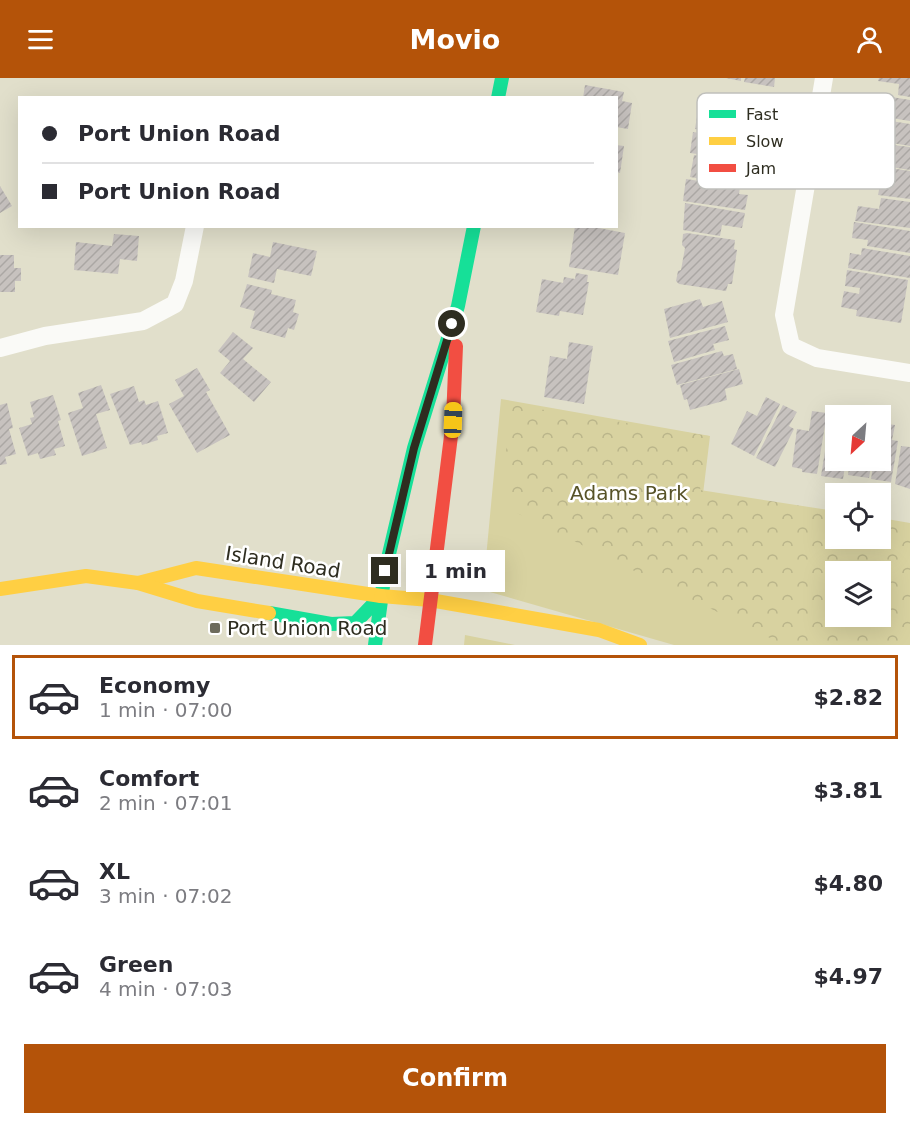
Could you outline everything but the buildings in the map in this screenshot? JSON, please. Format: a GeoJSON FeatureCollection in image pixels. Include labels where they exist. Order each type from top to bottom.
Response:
{"type":"FeatureCollection","features":[{"type":"Feature","properties":{"kind":"main road"},"geometry":{"type":"LineString","coordinates":[[498,96],[502,78]]}},
{"type":"Feature","properties":{"kind":"main road"},"geometry":{"type":"LineString","coordinates":[[375,645],[385,571],[414,448],[458,306],[474,228]]}},
{"type":"Feature","properties":{"kind":"main road"},"geometry":{"type":"LineString","coordinates":[[424,645],[453,420],[458,306]]}},
{"type":"Feature","properties":{"kind":"main road","name":"Island Road"},"geometry":{"type":"LineString","coordinates":[[138,583],[196,568],[381,596]]}},
{"type":"Feature","properties":{"kind":"main road","name":"Island Road"},"geometry":{"type":"LineString","coordinates":[[0,589],[86,576],[138,583],[197,601],[331,624],[355,623],[381,596]]}},
{"type":"Feature","properties":{"kind":"main road"},"geometry":{"type":"LineString","coordinates":[[381,596],[430,600],[599,630],[640,645]]}},
{"type":"Feature","properties":{"kind":"street"},"geometry":{"type":"LineString","coordinates":[[821,93],[824,78]]}},
{"type":"Feature","properties":{"kind":"street"},"geometry":{"type":"LineString","coordinates":[[805,189],[784,315],[791,345],[817,358],[910,373]]}},
{"type":"Feature","properties":{"kind":"street"},"geometry":{"type":"LineString","coordinates":[[0,348],[45,336],[142,321],[175,304],[184,281],[195,228]]}},
{"type":"Feature","properties":{"kind":"green space","name":"Adams Park"},"geometry":{"type":"Polygon","coordinates":[[[501,399],[710,436],[703,494],[825,534],[825,549],[883,549],[886,561],[825,561],[825,627],[891,627],[891,577],[910,645],[674,645],[483,590],[501,399]]]}},
{"type":"Feature","properties":{"kind":"green space","name":"Adams Park"},"geometry":{"type":"Polygon","coordinates":[[[513,405],[709,436],[700,490],[825,509],[825,549],[891,549],[891,520],[910,523],[910,645],[784,645],[515,512],[505,458],[513,405]]]}},
{"type":"Feature","properties":{"kind":"green space"},"geometry":{"type":"Polygon","coordinates":[[[465,635],[515,645],[464,645],[465,635]]]}},
{"type":"Feature","properties":{"kind":"traffic: fast"},"geometry":{"type":"LineString","coordinates":[[498,96],[502,78]]}},
{"type":"Feature","properties":{"kind":"traffic: fast"},"geometry":{"type":"LineString","coordinates":[[375,645],[385,571],[414,448],[458,306],[474,228]]}},
{"type":"Feature","properties":{"kind":"traffic: fast"},"geometry":{"type":"LineString","coordinates":[[269,613],[331,624],[355,623],[381,596]]}},
{"type":"Feature","properties":{"kind":"traffic: slow"},"geometry":{"type":"LineString","coordinates":[[138,583],[196,568],[381,596]]}},
{"type":"Feature","properties":{"kind":"traffic: slow"},"geometry":{"type":"LineString","coordinates":[[0,589],[86,576],[138,583],[197,601],[269,613]]}},
{"type":"Feature","properties":{"kind":"traffic: slow"},"geometry":{"type":"LineString","coordinates":[[381,596],[430,600],[599,630],[640,645]]}},
{"type":"Feature","properties":{"kind":"traffic: jam"},"geometry":{"type":"LineString","coordinates":[[425,645],[453,420],[456,346]]}},
{"type":"Feature","properties":{"kind":"place","name":"Port Union Road"},"geometry":{"type":"Point","coordinates":[215,628]}},
{"type":"Feature","properties":{"kind":"route"},"geometry":{"type":"LineString","coordinates":[[385,571],[414,448],[452,324]]}}]}
